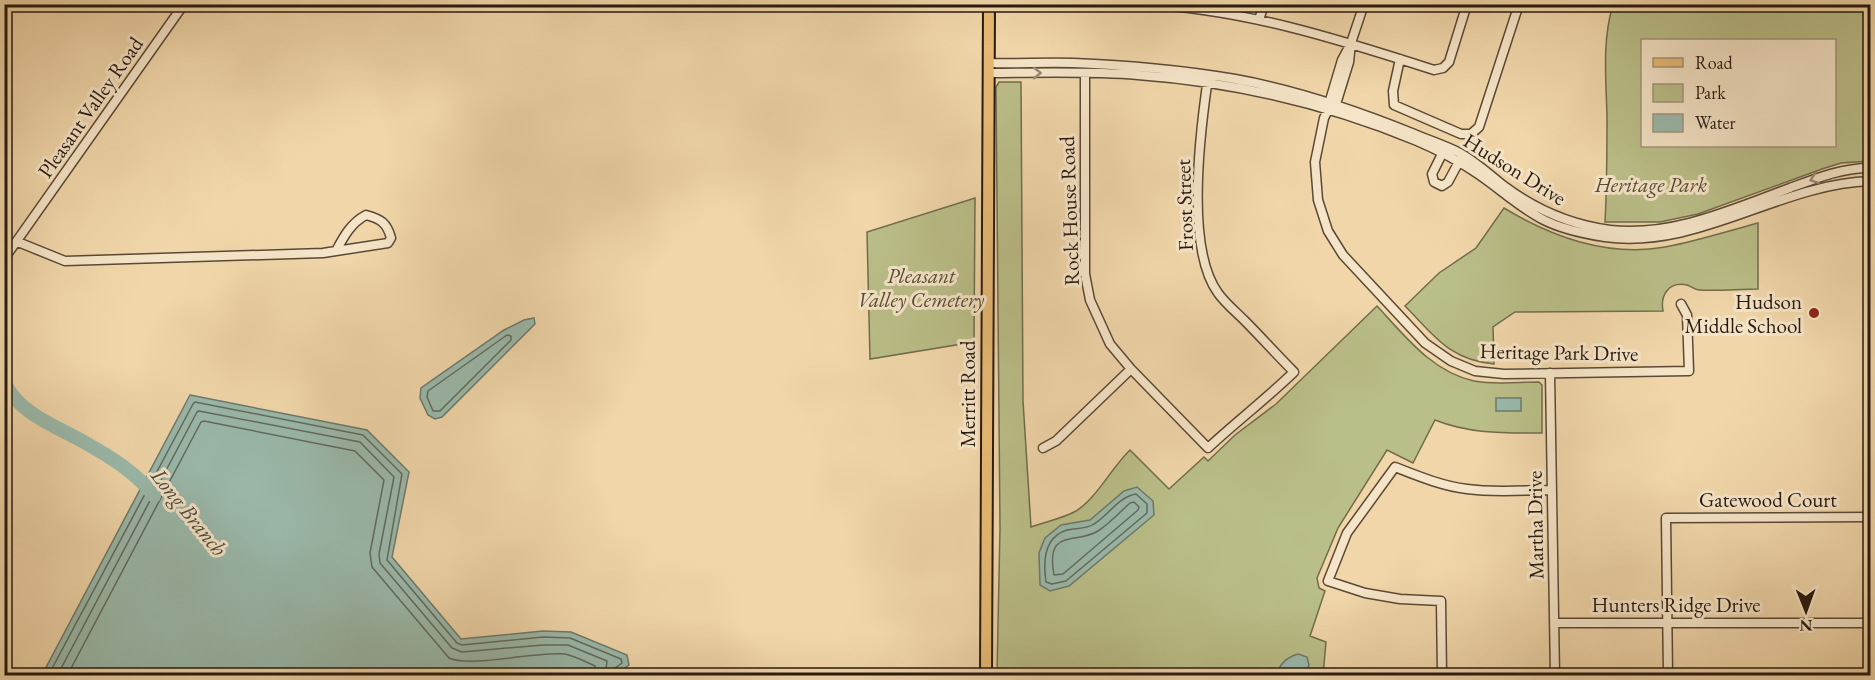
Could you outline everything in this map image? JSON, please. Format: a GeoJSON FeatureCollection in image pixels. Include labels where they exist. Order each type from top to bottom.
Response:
{"type":"FeatureCollection","features":[{"type":"Feature","properties":{"kind":"main road","name":"Merritt Road"},"geometry":{"type":"LineString","coordinates":[[986,675],[989,4]]}},
{"type":"Feature","properties":{"kind":"street","name":"Pleasant Valley Road"},"geometry":{"type":"LineString","coordinates":[[4,259],[184,4]]}},
{"type":"Feature","properties":{"kind":"street"},"geometry":{"type":"LineString","coordinates":[[1139,4],[1259,20],[1351,43],[1434,70],[1443,68],[1449,62],[1467,4]]}},
{"type":"Feature","properties":{"kind":"street"},"geometry":{"type":"LineString","coordinates":[[1259,20],[1264,4]]}},
{"type":"Feature","properties":{"kind":"street","name":"Heritage Park Drive"},"geometry":{"type":"LineString","coordinates":[[1364,4],[1351,43],[1349,62],[1320,132],[1315,162],[1318,200],[1328,231],[1343,255],[1425,343],[1451,362],[1475,371],[1504,374],[1689,370],[1687,315],[1681,304]]}},
{"type":"Feature","properties":{"kind":"street"},"geometry":{"type":"LineString","coordinates":[[1400,59],[1393,91],[1394,105],[1461,134],[1471,134],[1479,128],[1519,4]]}},
{"type":"Feature","properties":{"kind":"street","name":"Hudson Drive"},"geometry":{"type":"LineString","coordinates":[[989,68],[1071,63],[1208,79],[1331,106],[1444,150],[1461,158],[1542,211],[1592,227],[1632,231],[1657,230],[1743,205],[1830,173],[1855,168],[1870,168]]}},
{"type":"Feature","properties":{"kind":"street","name":"Hudson Drive"},"geometry":{"type":"LineString","coordinates":[[989,68],[1208,79]]}},
{"type":"Feature","properties":{"kind":"street","name":"Rock House Road"},"geometry":{"type":"LineString","coordinates":[[1085,73],[1085,274],[1090,300],[1110,344],[1131,369],[1208,448]]}},
{"type":"Feature","properties":{"kind":"street","name":"Frost Street"},"geometry":{"type":"LineString","coordinates":[[1208,79],[1200,136],[1199,210],[1200,242],[1206,267],[1218,292],[1294,372],[1269,397],[1236,421],[1208,448]]}},
{"type":"Feature","properties":{"kind":"street"},"geometry":{"type":"LineString","coordinates":[[1444,150],[1432,174],[1434,182],[1442,186],[1448,182],[1461,158]]}},
{"type":"Feature","properties":{"kind":"street","name":"Hudson Drive"},"geometry":{"type":"LineString","coordinates":[[1461,158],[1510,199],[1544,220],[1580,232],[1631,239],[1671,236],[1830,185],[1870,181]]}},
{"type":"Feature","properties":{"kind":"street"},"geometry":{"type":"LineString","coordinates":[[18,242],[65,261],[323,254],[388,243],[391,238],[387,225],[366,215],[355,221],[336,251]]}},
{"type":"Feature","properties":{"kind":"street"},"geometry":{"type":"LineString","coordinates":[[1042,448],[1056,441],[1131,369]]}},
{"type":"Feature","properties":{"kind":"street","name":"Martha Drive"},"geometry":{"type":"LineString","coordinates":[[1550,373],[1555,675]]}},
{"type":"Feature","properties":{"kind":"street"},"geometry":{"type":"LineString","coordinates":[[1442,675],[1441,601],[1400,599],[1365,593],[1328,581],[1347,533],[1395,466],[1441,484],[1466,489],[1552,490]]}},
{"type":"Feature","properties":{"kind":"street","name":"Gatewood Court"},"geometry":{"type":"LineString","coordinates":[[1667,622],[1666,518],[1870,517]]}},
{"type":"Feature","properties":{"kind":"street"},"geometry":{"type":"LineString","coordinates":[[1667,622],[1668,675]]}},
{"type":"Feature","properties":{"kind":"street","name":"Hunters Ridge Drive"},"geometry":{"type":"LineString","coordinates":[[1554,623],[1870,622]]}},
{"type":"Feature","properties":{"kind":"green space","name":"Heritage Park"},"geometry":{"type":"Polygon","coordinates":[[[1613,5],[1870,5],[1870,161],[1841,163],[1698,214],[1660,222],[1605,222],[1607,32],[1613,5]]]}},
{"type":"Feature","properties":{"kind":"green space"},"geometry":{"type":"Polygon","coordinates":[[[999,82],[1021,82],[1023,401],[1031,527],[1066,516],[1084,505],[1130,450],[1169,489],[1204,457],[1208,461],[1235,435],[1276,404],[1377,306],[1409,341],[1445,370],[1474,381],[1539,382],[1542,385],[1542,433],[1501,433],[1474,430],[1435,420],[1413,463],[1387,450],[1338,528],[1317,578],[1319,588],[1325,591],[1310,636],[1326,642],[1323,675],[997,675],[1000,528],[996,87],[999,82]]]}},
{"type":"Feature","properties":{"kind":"green space","name":"Pleasant Valley Cemetery"},"geometry":{"type":"Polygon","coordinates":[[[975,198],[974,342],[870,359],[867,232],[975,198]]]}},
{"type":"Feature","properties":{"kind":"green space"},"geometry":{"type":"Polygon","coordinates":[[[1504,208],[1561,236],[1602,247],[1623,249],[1665,247],[1758,223],[1758,289],[1700,290],[1687,285],[1675,285],[1667,290],[1662,305],[1663,311],[1515,312],[1493,327],[1494,364],[1478,362],[1454,352],[1434,336],[1405,306],[1439,273],[1476,248],[1504,208]]]}},
{"type":"Feature","properties":{"kind":"water"},"geometry":{"type":"Polygon","coordinates":[[[534,318],[535,324],[442,417],[435,419],[428,415],[420,398],[421,388],[504,330],[524,320],[534,318]]]}},
{"type":"Feature","properties":{"kind":"water"},"geometry":{"type":"Polygon","coordinates":[[[190,395],[367,430],[409,472],[392,557],[461,639],[543,631],[571,632],[627,655],[629,665],[615,676],[42,675],[190,395]]]}},
{"type":"Feature","properties":{"kind":"water"},"geometry":{"type":"Polygon","coordinates":[[[1496,398],[1521,398],[1521,411],[1496,411],[1496,398]]]}},
{"type":"Feature","properties":{"kind":"water"},"geometry":{"type":"Polygon","coordinates":[[[1137,487],[1153,501],[1154,515],[1069,586],[1050,591],[1040,585],[1039,553],[1045,538],[1061,525],[1090,520],[1124,491],[1137,487]]]}},
{"type":"Feature","properties":{"kind":"water"},"geometry":{"type":"Polygon","coordinates":[[[1298,654],[1307,657],[1309,665],[1305,675],[1275,675],[1284,662],[1298,654]]]}},
{"type":"Feature","properties":{"kind":"waterway","name":"Long Branch"},"geometry":{"type":"LineString","coordinates":[[4,382],[19,403],[29,411],[113,459],[131,472],[154,496]]}},
{"type":"Feature","properties":{"kind":"place","name":"Hudson Middle School"},"geometry":{"type":"Point","coordinates":[1814,313]}}]}
